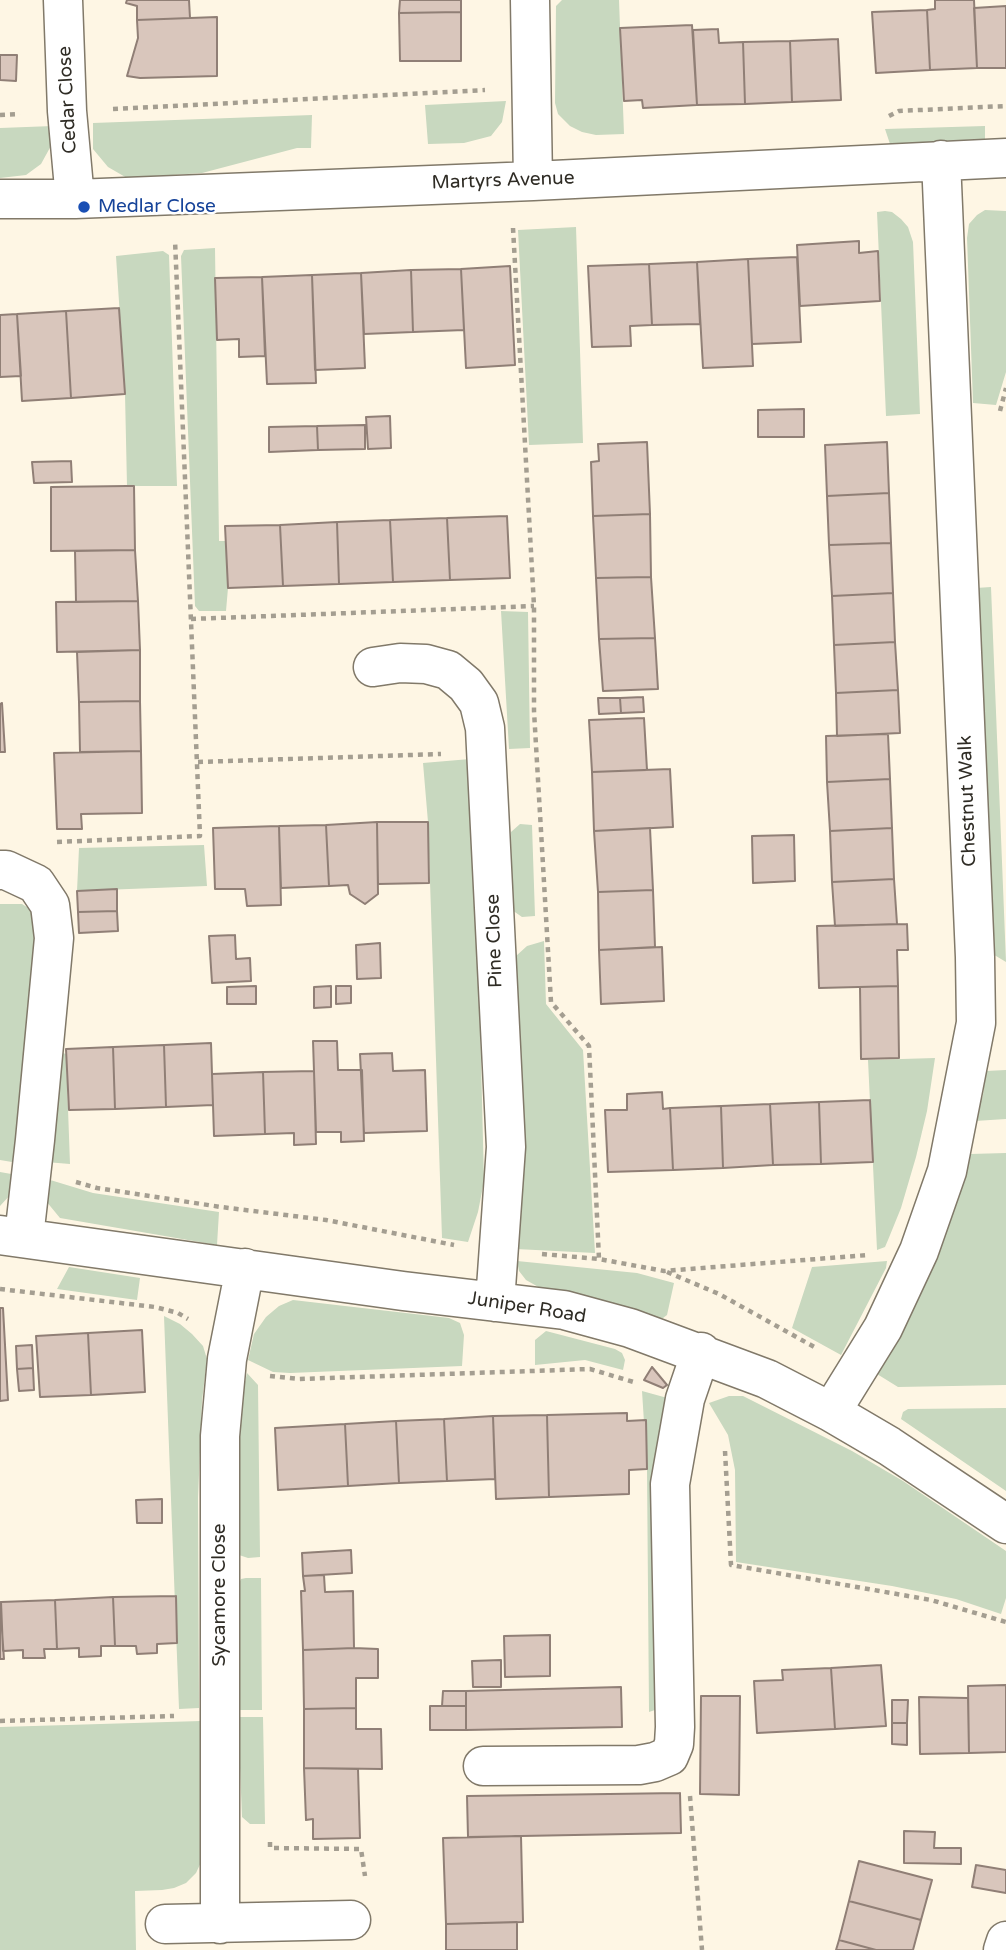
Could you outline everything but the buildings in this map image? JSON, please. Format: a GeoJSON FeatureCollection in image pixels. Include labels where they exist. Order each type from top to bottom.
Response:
{"type":"FeatureCollection","features":[{"type":"Feature","properties":{"kind":"street","name":"Cedar Close"},"geometry":{"type":"LineString","coordinates":[[63,0],[67,111],[75,199]]}},
{"type":"Feature","properties":{"kind":"street"},"geometry":{"type":"LineString","coordinates":[[522,181],[530,0]]}},
{"type":"Feature","properties":{"kind":"street","name":"Martyrs Avenue"},"geometry":{"type":"LineString","coordinates":[[0,199],[75,199],[522,181],[1006,158]]}},
{"type":"Feature","properties":{"kind":"street","name":"Chestnut Walk"},"geometry":{"type":"LineString","coordinates":[[831,1412],[883,1328],[919,1251],[947,1171],[976,1023],[975,944],[940,160]]}},
{"type":"Feature","properties":{"kind":"street","name":"Pine Close"},"geometry":{"type":"LineString","coordinates":[[373,667],[400,663],[426,664],[448,670],[466,685],[479,703],[485,728],[506,1147],[495,1302]]}},
{"type":"Feature","properties":{"kind":"street"},"geometry":{"type":"LineString","coordinates":[[0,870],[6,870],[36,884],[50,905],[54,938],[35,1140],[12,1236]]}},
{"type":"Feature","properties":{"kind":"street","name":"Juniper Road"},"geometry":{"type":"LineString","coordinates":[[12,1236],[564,1310],[630,1328],[701,1352],[767,1379],[831,1412],[889,1446],[1006,1524]]}},
{"type":"Feature","properties":{"kind":"street","name":"Sycamore Close"},"geometry":{"type":"LineString","coordinates":[[220,1924],[220,1436],[227,1359],[245,1268]]}},
{"type":"Feature","properties":{"kind":"street"},"geometry":{"type":"LineString","coordinates":[[483,1766],[639,1765],[669,1756],[674,1744],[675,1727],[670,1484],[685,1399],[701,1352]]}},
{"type":"Feature","properties":{"kind":"street"},"geometry":{"type":"LineString","coordinates":[[164,1924],[351,1920]]}},
{"type":"Feature","properties":{"kind":"street"},"geometry":{"type":"LineString","coordinates":[[1003,1950],[1006,1941]]}},
{"type":"Feature","properties":{"kind":"path"},"geometry":{"type":"LineString","coordinates":[[522,181],[534,606],[534,711],[551,1003],[589,1046],[599,1259]]}},
{"type":"Feature","properties":{"kind":"path"},"geometry":{"type":"LineString","coordinates":[[36,884],[52,842],[200,836],[173,194]]}},
{"type":"Feature","properties":{"kind":"path"},"geometry":{"type":"LineString","coordinates":[[191,619],[534,606]]}},
{"type":"Feature","properties":{"kind":"path"},"geometry":{"type":"LineString","coordinates":[[197,762],[536,752]]}},
{"type":"Feature","properties":{"kind":"path"},"geometry":{"type":"LineString","coordinates":[[0,1289],[155,1307],[177,1313],[195,1324],[227,1359],[261,1376],[299,1379],[590,1368],[685,1399],[707,1409],[723,1437],[732,1565],[931,1600],[1006,1620]]}},
{"type":"Feature","properties":{"kind":"path"},"geometry":{"type":"LineString","coordinates":[[0,1721],[220,1714]]}},
{"type":"Feature","properties":{"kind":"path"},"geometry":{"type":"LineString","coordinates":[[669,1756],[689,1784],[702,1950]]}},
{"type":"Feature","properties":{"kind":"path"},"geometry":{"type":"LineString","coordinates":[[270,1834],[270,1848],[361,1849],[366,1884]]}},
{"type":"Feature","properties":{"kind":"green space"},"geometry":{"type":"Polygon","coordinates":[[[562,0],[619,0],[624,134],[596,135],[582,132],[570,126],[558,114],[555,103],[556,6],[562,0]]]}},
{"type":"Feature","properties":{"kind":"green space"},"geometry":{"type":"Polygon","coordinates":[[[506,101],[502,122],[491,136],[464,143],[428,144],[425,105],[506,101]]]}},
{"type":"Feature","properties":{"kind":"green space"},"geometry":{"type":"Polygon","coordinates":[[[312,115],[311,148],[297,148],[202,173],[127,178],[108,167],[93,149],[93,123],[312,115]]]}},
{"type":"Feature","properties":{"kind":"green space"},"geometry":{"type":"Polygon","coordinates":[[[53,126],[52,144],[41,164],[26,175],[0,178],[0,128],[53,126]]]}},
{"type":"Feature","properties":{"kind":"green space"},"geometry":{"type":"Polygon","coordinates":[[[985,126],[985,139],[890,144],[885,129],[985,126]]]}},
{"type":"Feature","properties":{"kind":"green space"},"geometry":{"type":"Polygon","coordinates":[[[985,210],[1006,211],[1006,372],[996,405],[973,403],[967,238],[969,224],[985,210]]]}},
{"type":"Feature","properties":{"kind":"green space"},"geometry":{"type":"Polygon","coordinates":[[[877,212],[892,212],[901,219],[908,227],[913,242],[920,414],[886,416],[877,212]]]}},
{"type":"Feature","properties":{"kind":"green space"},"geometry":{"type":"Polygon","coordinates":[[[576,227],[583,443],[529,445],[518,230],[576,227]]]}},
{"type":"Feature","properties":{"kind":"green space"},"geometry":{"type":"Polygon","coordinates":[[[215,248],[219,541],[226,541],[228,588],[226,611],[199,611],[195,606],[181,256],[184,250],[215,248]]]}},
{"type":"Feature","properties":{"kind":"green space"},"geometry":{"type":"Polygon","coordinates":[[[163,251],[169,255],[177,486],[127,486],[125,394],[116,256],[163,251]]]}},
{"type":"Feature","properties":{"kind":"green space"},"geometry":{"type":"Polygon","coordinates":[[[991,587],[1006,962],[991,953],[976,588],[991,587]]]}},
{"type":"Feature","properties":{"kind":"green space"},"geometry":{"type":"Polygon","coordinates":[[[501,611],[528,612],[530,748],[509,749],[501,611]]]}},
{"type":"Feature","properties":{"kind":"green space"},"geometry":{"type":"Polygon","coordinates":[[[470,759],[477,899],[484,1181],[468,1242],[442,1238],[428,822],[423,763],[470,759]]]}},
{"type":"Feature","properties":{"kind":"green space"},"geometry":{"type":"Polygon","coordinates":[[[520,824],[532,825],[535,916],[522,917],[512,910],[511,832],[520,824]]]}},
{"type":"Feature","properties":{"kind":"green space"},"geometry":{"type":"Polygon","coordinates":[[[204,845],[207,886],[77,891],[79,848],[204,845]]]}},
{"type":"Feature","properties":{"kind":"green space"},"geometry":{"type":"Polygon","coordinates":[[[0,904],[22,904],[33,911],[41,923],[21,1158],[12,1162],[0,1160],[0,904]]]}},
{"type":"Feature","properties":{"kind":"green space"},"geometry":{"type":"Polygon","coordinates":[[[544,941],[546,1004],[583,1050],[595,1253],[516,1249],[523,1141],[522,1073],[514,972],[516,956],[527,946],[544,941]]]}},
{"type":"Feature","properties":{"kind":"green space"},"geometry":{"type":"Polygon","coordinates":[[[59,1052],[66,1054],[70,1164],[46,1162],[59,1052]]]}},
{"type":"Feature","properties":{"kind":"green space"},"geometry":{"type":"Polygon","coordinates":[[[935,1058],[927,1111],[901,1208],[885,1247],[877,1250],[868,1060],[935,1058]]]}},
{"type":"Feature","properties":{"kind":"green space"},"geometry":{"type":"Polygon","coordinates":[[[1006,1070],[1006,1119],[975,1121],[983,1095],[986,1071],[1006,1070]]]}},
{"type":"Feature","properties":{"kind":"green space"},"geometry":{"type":"Polygon","coordinates":[[[1006,1153],[1006,1385],[898,1387],[877,1374],[921,1290],[951,1218],[970,1154],[1006,1153]]]}},
{"type":"Feature","properties":{"kind":"green space"},"geometry":{"type":"Polygon","coordinates":[[[0,1172],[17,1175],[11,1194],[0,1206],[0,1172]]]}},
{"type":"Feature","properties":{"kind":"green space"},"geometry":{"type":"Polygon","coordinates":[[[47,1179],[93,1193],[219,1212],[217,1245],[60,1218],[46,1201],[47,1179]]]}},
{"type":"Feature","properties":{"kind":"green space"},"geometry":{"type":"Polygon","coordinates":[[[517,1261],[637,1273],[674,1283],[667,1315],[659,1321],[542,1289],[526,1280],[519,1271],[517,1261]]]}},
{"type":"Feature","properties":{"kind":"green space"},"geometry":{"type":"Polygon","coordinates":[[[887,1261],[886,1268],[841,1355],[792,1328],[812,1267],[887,1261]]]}},
{"type":"Feature","properties":{"kind":"green space"},"geometry":{"type":"Polygon","coordinates":[[[69,1267],[140,1278],[137,1300],[57,1289],[69,1267]]]}},
{"type":"Feature","properties":{"kind":"green space"},"geometry":{"type":"Polygon","coordinates":[[[293,1300],[449,1318],[460,1323],[464,1335],[462,1366],[290,1373],[273,1372],[248,1360],[254,1334],[266,1317],[279,1306],[293,1300]]]}},
{"type":"Feature","properties":{"kind":"green space"},"geometry":{"type":"Polygon","coordinates":[[[164,1316],[192,1334],[203,1346],[207,1359],[202,1401],[198,1498],[199,1708],[179,1709],[164,1316]]]}},
{"type":"Feature","properties":{"kind":"green space"},"geometry":{"type":"Polygon","coordinates":[[[546,1331],[615,1349],[622,1353],[625,1360],[623,1370],[585,1360],[535,1365],[535,1340],[546,1331]]]}},
{"type":"Feature","properties":{"kind":"green space"},"geometry":{"type":"Polygon","coordinates":[[[247,1373],[258,1385],[260,1557],[248,1558],[239,1555],[235,1548],[240,1405],[247,1373]]]}},
{"type":"Feature","properties":{"kind":"green space"},"geometry":{"type":"Polygon","coordinates":[[[642,1391],[671,1399],[658,1709],[649,1712],[647,1469],[642,1391]]]}},
{"type":"Feature","properties":{"kind":"green space"},"geometry":{"type":"Polygon","coordinates":[[[729,1396],[743,1396],[852,1451],[903,1481],[1006,1551],[1006,1598],[1001,1614],[956,1599],[892,1586],[736,1562],[735,1470],[728,1435],[709,1403],[729,1396]]]}},
{"type":"Feature","properties":{"kind":"green space"},"geometry":{"type":"Polygon","coordinates":[[[1006,1408],[1006,1491],[901,1419],[903,1412],[908,1409],[1006,1408]]]}},
{"type":"Feature","properties":{"kind":"green space"},"geometry":{"type":"Polygon","coordinates":[[[261,1578],[262,1710],[240,1710],[238,1585],[241,1579],[261,1578]]]}},
{"type":"Feature","properties":{"kind":"green space"},"geometry":{"type":"Polygon","coordinates":[[[238,1717],[263,1717],[265,1824],[250,1824],[242,1817],[238,1717]]]}},
{"type":"Feature","properties":{"kind":"green space"},"geometry":{"type":"Polygon","coordinates":[[[201,1721],[203,1858],[196,1873],[186,1883],[162,1890],[135,1891],[136,1950],[0,1950],[0,1727],[201,1721]]]}},
{"type":"Feature","properties":{"kind":"place","name":"Medlar Close"},"geometry":{"type":"Point","coordinates":[84,207]}}]}
